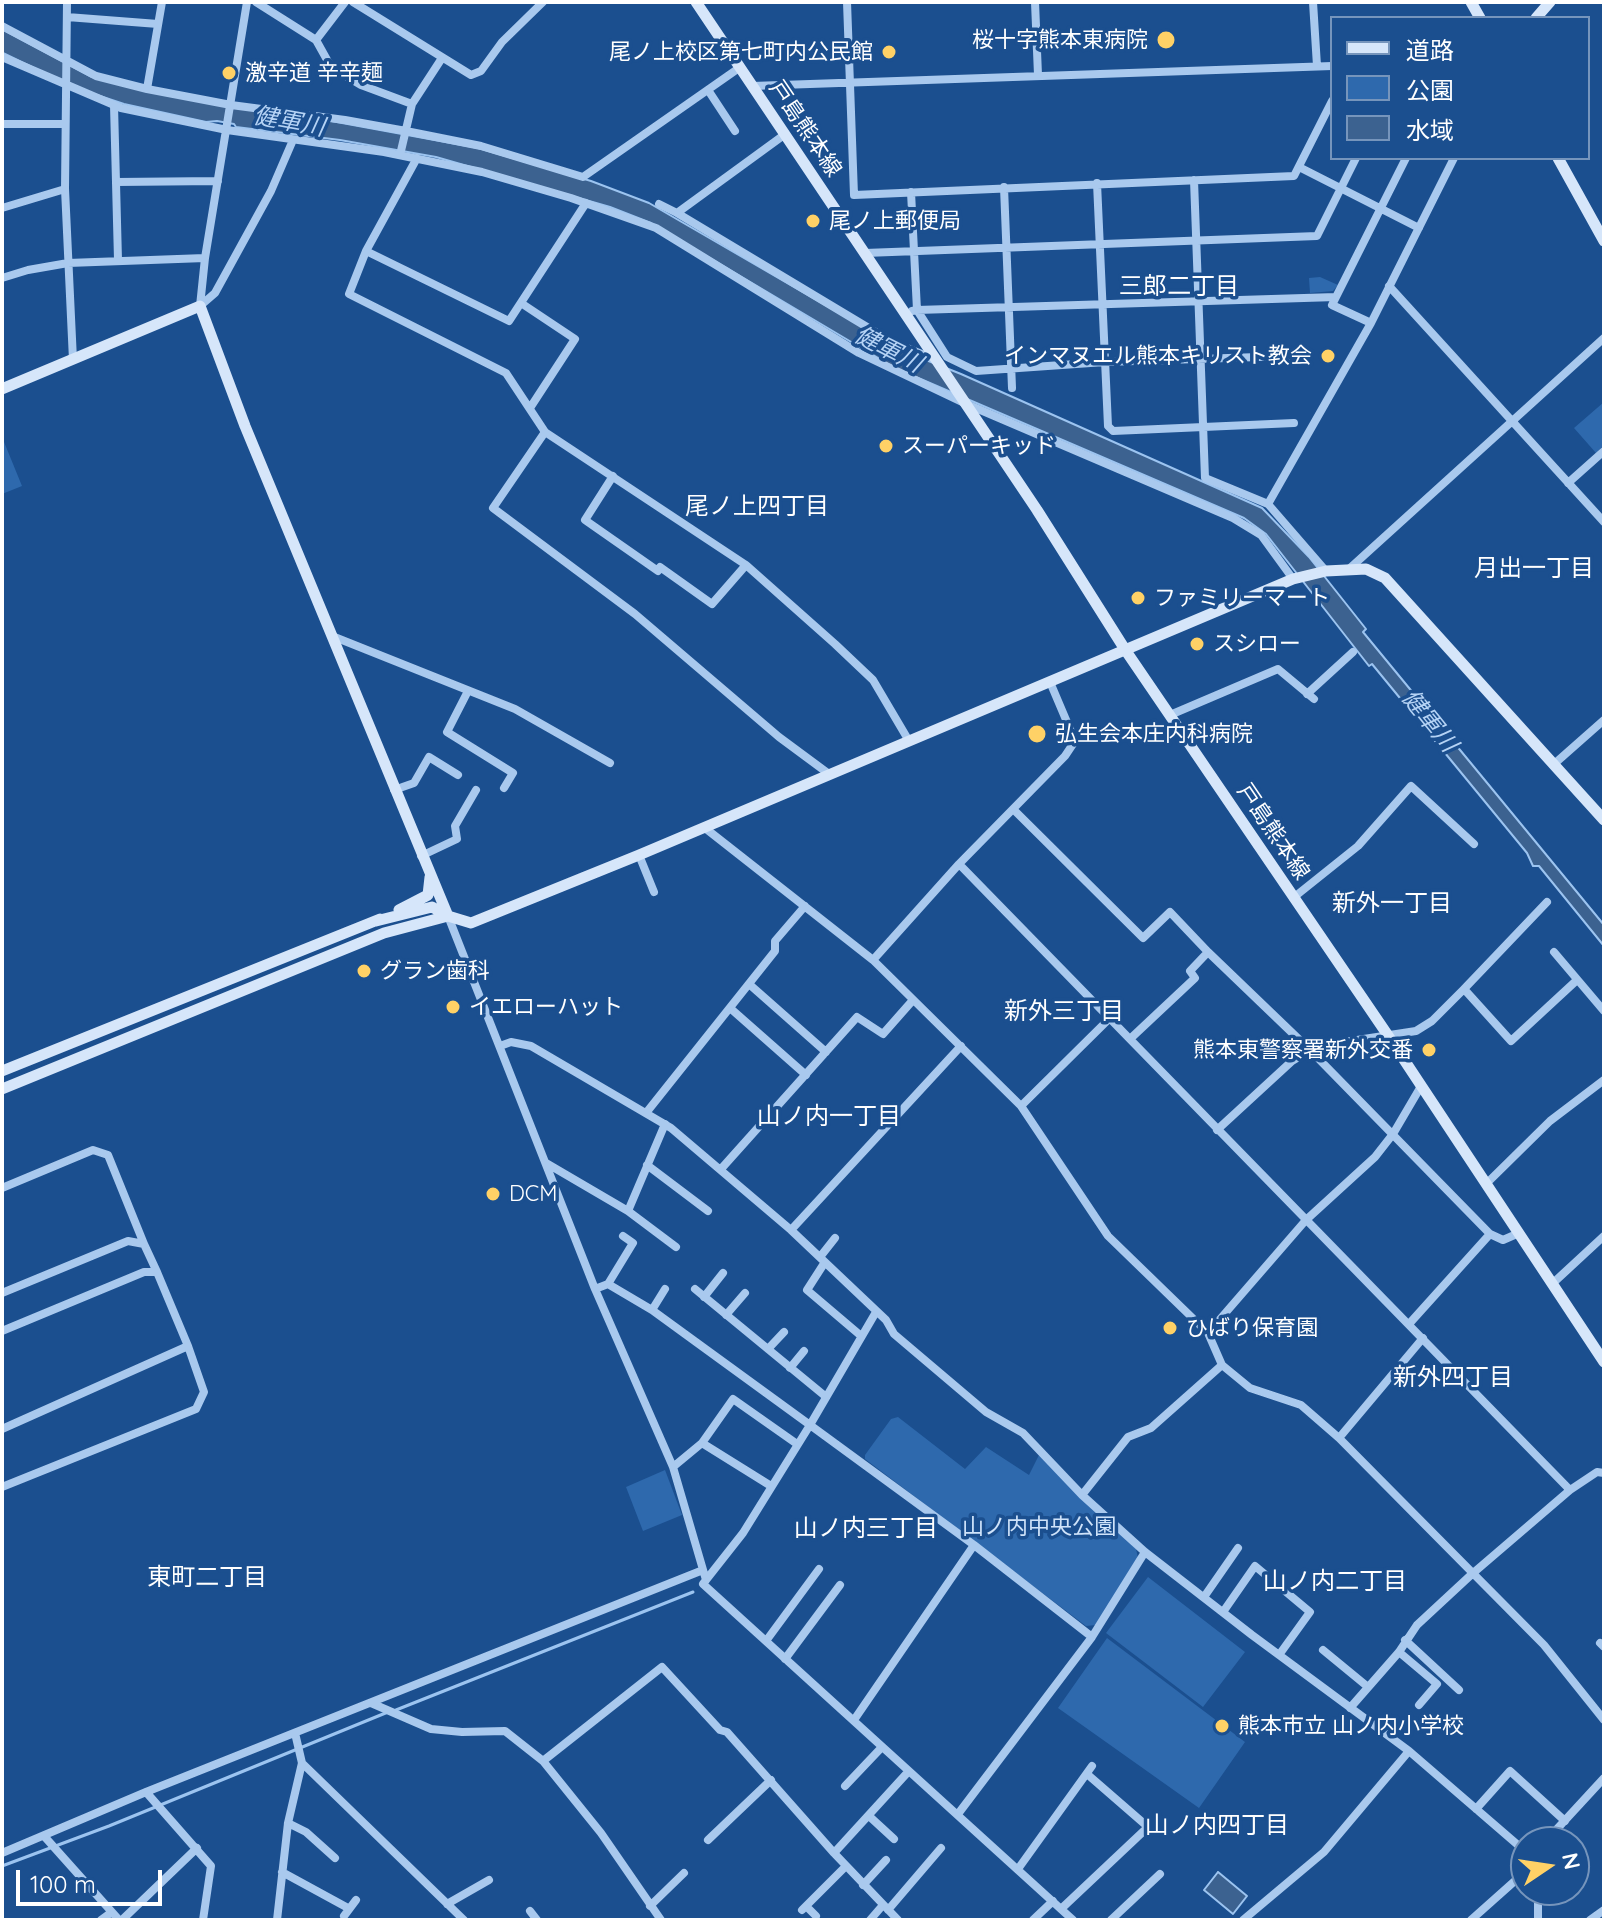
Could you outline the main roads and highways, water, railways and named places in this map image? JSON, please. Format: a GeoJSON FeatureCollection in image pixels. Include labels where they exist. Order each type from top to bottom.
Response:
{"type":"FeatureCollection","features":[{"type":"Feature","properties":{"kind":"water","name":"健軍川"},"geometry":{"type":"Polygon","coordinates":[[[2,29],[92,77],[478,148],[591,181],[649,203],[906,352],[1262,508],[1309,557],[1366,629],[1363,632],[1604,925],[1604,946],[1539,866],[1533,866],[1527,853],[1372,664],[1369,666],[1266,534],[1244,518],[895,368],[651,223],[610,207],[436,157],[340,140],[236,127],[217,121],[206,122],[124,104],[73,87],[3,53],[2,29]]]}},
{"type":"Feature","properties":{"kind":"water"},"geometry":{"type":"Polygon","coordinates":[[[1218,1872],[1247,1896],[1233,1914],[1204,1890],[1218,1872]]]}},
{"type":"Feature","properties":{"kind":"waterway"},"geometry":{"type":"LineString","coordinates":[[396,1710],[693,1592]]}},
{"type":"Feature","properties":{"kind":"waterway"},"geometry":{"type":"LineString","coordinates":[[2,1866],[109,1826],[388,1712]]}},
{"type":"Feature","properties":{"kind":"place","name":"桜十字熊本東病院"},"geometry":{"type":"Point","coordinates":[1166,40]}},
{"type":"Feature","properties":{"kind":"place","name":"尾ノ上校区第七町内公民館"},"geometry":{"type":"Point","coordinates":[889,52]}},
{"type":"Feature","properties":{"kind":"place","name":"激辛道 辛辛麺"},"geometry":{"type":"Point","coordinates":[229,73]}},
{"type":"Feature","properties":{"kind":"place","name":"尾ノ上郵便局"},"geometry":{"type":"Point","coordinates":[813,221]}},
{"type":"Feature","properties":{"kind":"place","name":"インマヌエル熊本キリスト教会"},"geometry":{"type":"Point","coordinates":[1328,356]}},
{"type":"Feature","properties":{"kind":"place","name":"スーパーキッド"},"geometry":{"type":"Point","coordinates":[886,446]}},
{"type":"Feature","properties":{"kind":"place","name":"ファミリーマート"},"geometry":{"type":"Point","coordinates":[1138,598]}},
{"type":"Feature","properties":{"kind":"place","name":"スシロー"},"geometry":{"type":"Point","coordinates":[1197,644]}},
{"type":"Feature","properties":{"kind":"place","name":"弘生会本庄内科病院"},"geometry":{"type":"Point","coordinates":[1037,734]}},
{"type":"Feature","properties":{"kind":"place","name":"グラン歯科"},"geometry":{"type":"Point","coordinates":[364,971]}},
{"type":"Feature","properties":{"kind":"place","name":"イエローハット"},"geometry":{"type":"Point","coordinates":[453,1007]}},
{"type":"Feature","properties":{"kind":"place","name":"熊本東警察署新外交番"},"geometry":{"type":"Point","coordinates":[1429,1050]}},
{"type":"Feature","properties":{"kind":"place","name":"DCM"},"geometry":{"type":"Point","coordinates":[493,1194]}},
{"type":"Feature","properties":{"kind":"place","name":"ひばり保育園"},"geometry":{"type":"Point","coordinates":[1170,1328]}},
{"type":"Feature","properties":{"kind":"place","name":"熊本市立 山ノ内小学校"},"geometry":{"type":"Point","coordinates":[1222,1726]}},
{"type":"Feature","properties":{"kind":"district","name":"三郎二丁目"},"geometry":{"type":"Point","coordinates":[1179,287]}},
{"type":"Feature","properties":{"kind":"district","name":"尾ノ上四丁目"},"geometry":{"type":"Point","coordinates":[757,507]}},
{"type":"Feature","properties":{"kind":"district","name":"月出一丁目"},"geometry":{"type":"Point","coordinates":[1534,569]}},
{"type":"Feature","properties":{"kind":"district","name":"新外一丁目"},"geometry":{"type":"Point","coordinates":[1392,904]}},
{"type":"Feature","properties":{"kind":"district","name":"新外三丁目"},"geometry":{"type":"Point","coordinates":[1064,1012]}},
{"type":"Feature","properties":{"kind":"district","name":"山ノ内一丁目"},"geometry":{"type":"Point","coordinates":[829,1117]}},
{"type":"Feature","properties":{"kind":"district","name":"新外四丁目"},"geometry":{"type":"Point","coordinates":[1453,1378]}},
{"type":"Feature","properties":{"kind":"district","name":"山ノ内三丁目"},"geometry":{"type":"Point","coordinates":[866,1529]}},
{"type":"Feature","properties":{"kind":"district","name":"東町二丁目"},"geometry":{"type":"Point","coordinates":[207,1578]}},
{"type":"Feature","properties":{"kind":"district","name":"山ノ内二丁目"},"geometry":{"type":"Point","coordinates":[1335,1582]}},
{"type":"Feature","properties":{"kind":"district","name":"山ノ内四丁目"},"geometry":{"type":"Point","coordinates":[1217,1826]}},
{"type":"Feature","properties":{"kind":"park label","name":"山ノ内中央公園"},"geometry":{"type":"Point","coordinates":[1039,1527]}}]}
